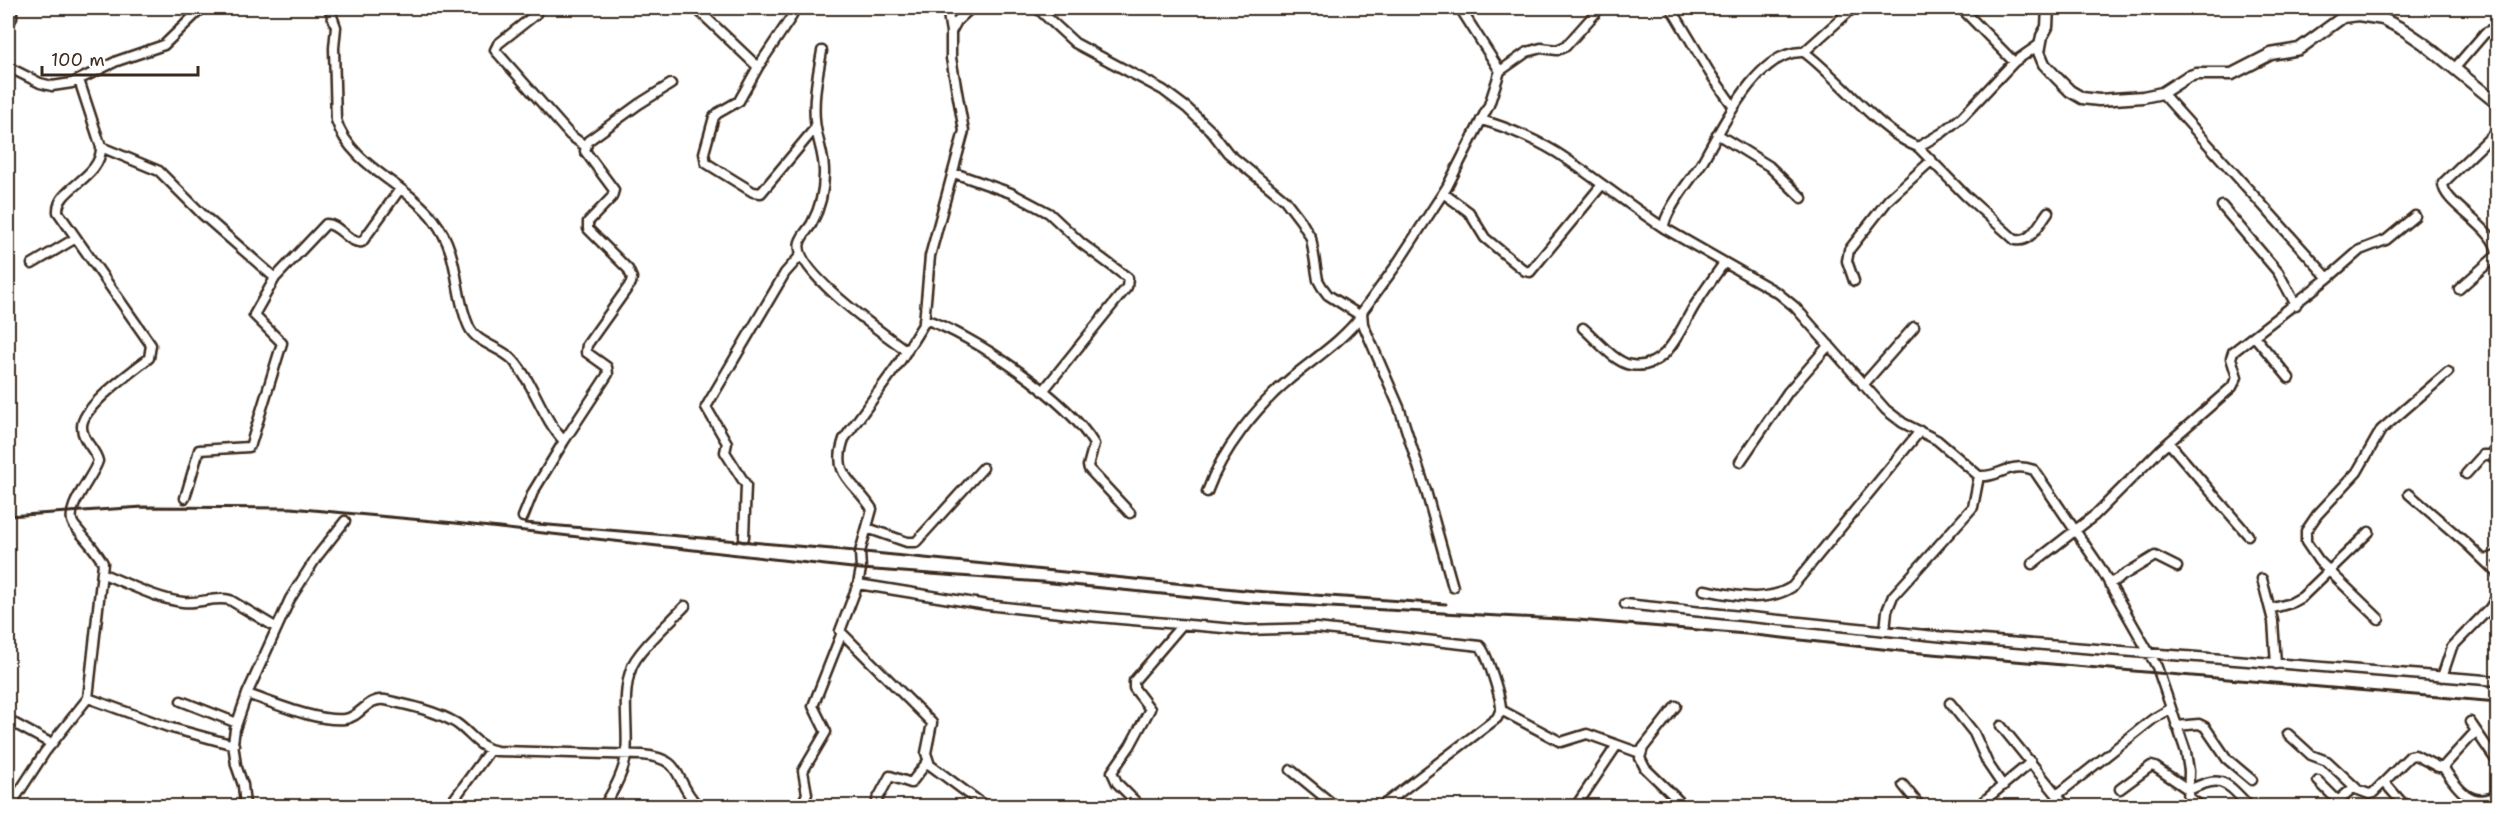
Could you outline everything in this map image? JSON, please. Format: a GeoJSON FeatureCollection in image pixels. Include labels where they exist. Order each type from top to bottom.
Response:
{"type":"FeatureCollection","features":[{"type":"Feature","properties":{"kind":"street"},"geometry":{"type":"LineString","coordinates":[[8,24],[12,18],[12,8]]}},
{"type":"Feature","properties":{"kind":"street"},"geometry":{"type":"LineString","coordinates":[[8,67],[40,83],[52,86],[79,80],[117,61],[164,45],[202,8]]}},
{"type":"Feature","properties":{"kind":"street"},"geometry":{"type":"LineString","coordinates":[[329,8],[336,27],[334,48],[336,120],[339,129],[346,141],[366,162],[428,213],[443,232],[451,249],[465,314],[472,332],[512,359],[564,441]]}},
{"type":"Feature","properties":{"kind":"street"},"geometry":{"type":"LineString","coordinates":[[789,8],[792,16],[758,67],[739,101],[714,117],[704,153],[706,163],[753,192],[760,193],[816,128]]}},
{"type":"Feature","properties":{"kind":"street"},"geometry":{"type":"LineString","coordinates":[[947,8],[951,32],[951,58],[964,131],[957,174],[930,256],[924,319],[907,351],[844,439],[839,453],[841,470],[872,509],[860,552],[861,569],[858,584],[841,623],[840,631],[932,723],[926,753],[928,761],[941,775],[985,807]]}},
{"type":"Feature","properties":{"kind":"street"},"geometry":{"type":"LineString","coordinates":[[951,32],[957,21],[971,8]]}},
{"type":"Feature","properties":{"kind":"street"},"geometry":{"type":"LineString","coordinates":[[1037,8],[1075,43],[1107,62],[1148,81],[1187,108],[1211,131],[1228,153],[1285,200],[1301,221],[1311,238],[1318,280],[1322,287],[1328,295],[1361,316],[1398,407],[1426,490],[1453,587]]}},
{"type":"Feature","properties":{"kind":"street"},"geometry":{"type":"LineString","coordinates":[[1460,8],[1500,72]]}},
{"type":"Feature","properties":{"kind":"street"},"geometry":{"type":"LineString","coordinates":[[1207,492],[1213,476],[1258,408],[1348,332],[1361,316],[1364,308],[1395,267],[1443,194],[1489,105],[1500,72],[1527,52],[1541,48],[1557,50],[1566,46],[1600,8]]}},
{"type":"Feature","properties":{"kind":"street"},"geometry":{"type":"LineString","coordinates":[[1671,8],[1733,106]]}},
{"type":"Feature","properties":{"kind":"street"},"geometry":{"type":"LineString","coordinates":[[1803,52],[1853,8]]}},
{"type":"Feature","properties":{"kind":"street"},"geometry":{"type":"LineString","coordinates":[[1961,8],[2014,62]]}},
{"type":"Feature","properties":{"kind":"street"},"geometry":{"type":"LineString","coordinates":[[2048,8],[2047,27],[2039,52],[2044,64],[2070,91],[2082,98],[2099,100],[2162,93],[2196,74],[2232,74],[2271,54],[2299,49],[2355,11],[2383,19],[2404,30],[2498,104]]}},
{"type":"Feature","properties":{"kind":"street"},"geometry":{"type":"LineString","coordinates":[[696,9],[758,67]]}},
{"type":"Feature","properties":{"kind":"street"},"geometry":{"type":"LineString","coordinates":[[536,14],[498,44],[495,50],[570,135],[585,146]]}},
{"type":"Feature","properties":{"kind":"street"},"geometry":{"type":"LineString","coordinates":[[2454,69],[2485,33],[2498,26]]}},
{"type":"Feature","properties":{"kind":"street"},"geometry":{"type":"LineString","coordinates":[[1918,147],[1942,133],[1962,117],[2014,62],[2040,44]]}},
{"type":"Feature","properties":{"kind":"street"},"geometry":{"type":"LineString","coordinates":[[822,51],[815,91],[816,128],[824,158],[823,187],[812,223],[800,242],[801,255],[822,282],[849,309],[907,351]]}},
{"type":"Feature","properties":{"kind":"street"},"geometry":{"type":"LineString","coordinates":[[1664,228],[1666,216],[1702,162],[1733,106],[1771,63],[1784,54],[1794,51],[1803,52],[1816,61],[1903,141],[1918,147],[1965,195],[2015,240],[2021,241],[2030,236],[2048,212]]}},
{"type":"Feature","properties":{"kind":"street"},"geometry":{"type":"LineString","coordinates":[[10,807],[52,744],[88,698],[104,574],[103,563],[97,550],[73,524],[70,512],[98,461],[84,437],[83,419],[92,406],[149,358],[151,345],[58,212],[58,205],[62,198],[90,173],[98,161],[101,147],[79,80]]}},
{"type":"Feature","properties":{"kind":"street"},"geometry":{"type":"LineString","coordinates":[[523,517],[533,492],[609,374],[607,367],[585,349],[631,284],[632,278],[627,269],[588,229],[588,222],[614,193],[612,185],[585,151],[585,146],[588,141],[639,104],[671,84]]}},
{"type":"Feature","properties":{"kind":"street"},"geometry":{"type":"LineString","coordinates":[[2162,93],[2328,279]]}},
{"type":"Feature","properties":{"kind":"street"},"geometry":{"type":"LineString","coordinates":[[1480,120],[1500,126],[1564,157],[1601,186],[1664,228],[1778,293],[1795,307],[1886,410],[1937,440],[1979,476],[1988,477],[2014,466],[2034,470],[2109,584],[2150,652],[2186,752],[2189,798]]}},
{"type":"Feature","properties":{"kind":"street"},"geometry":{"type":"LineString","coordinates":[[2459,289],[2497,255],[2497,250],[2483,230],[2446,192],[2443,183],[2498,130]]}},
{"type":"Feature","properties":{"kind":"street"},"geometry":{"type":"LineString","coordinates":[[1717,134],[1769,166],[1802,198]]}},
{"type":"Feature","properties":{"kind":"street"},"geometry":{"type":"LineString","coordinates":[[101,147],[159,171],[201,213],[275,278]]}},
{"type":"Feature","properties":{"kind":"street"},"geometry":{"type":"LineString","coordinates":[[1854,281],[1847,261],[1849,250],[1889,199],[1931,161]]}},
{"type":"Feature","properties":{"kind":"street"},"geometry":{"type":"LineString","coordinates":[[957,174],[1011,193],[1049,213],[1081,243],[1128,278],[1127,287],[1043,391]]}},
{"type":"Feature","properties":{"kind":"street"},"geometry":{"type":"LineString","coordinates":[[1443,194],[1474,217],[1479,230],[1494,246],[1525,271],[1530,272],[1601,186]]}},
{"type":"Feature","properties":{"kind":"street"},"geometry":{"type":"LineString","coordinates":[[185,498],[199,450],[249,447],[251,444],[282,343],[254,315],[275,278],[326,224],[333,225],[354,241],[362,242],[400,189]]}},
{"type":"Feature","properties":{"kind":"street"},"geometry":{"type":"LineString","coordinates":[[2222,207],[2278,272],[2296,305]]}},
{"type":"Feature","properties":{"kind":"street"},"geometry":{"type":"LineString","coordinates":[[2032,564],[2095,515],[2169,443],[2232,387],[2237,377],[2231,358],[2234,352],[2296,305],[2360,250],[2386,240],[2415,216]]}},
{"type":"Feature","properties":{"kind":"street"},"geometry":{"type":"LineString","coordinates":[[32,264],[76,238]]}},
{"type":"Feature","properties":{"kind":"street"},"geometry":{"type":"LineString","coordinates":[[744,537],[746,485],[725,452],[727,443],[706,407],[786,273],[801,255]]}},
{"type":"Feature","properties":{"kind":"street"},"geometry":{"type":"LineString","coordinates":[[1583,328],[1614,355],[1631,365],[1645,364],[1662,357],[1673,345],[1695,305],[1724,263]]}},
{"type":"Feature","properties":{"kind":"street"},"geometry":{"type":"LineString","coordinates":[[924,319],[948,327],[1001,360],[1043,391],[1091,439],[1094,450],[1088,465],[1089,469],[1130,513]]}},
{"type":"Feature","properties":{"kind":"street"},"geometry":{"type":"LineString","coordinates":[[1863,385],[1914,327]]}},
{"type":"Feature","properties":{"kind":"street"},"geometry":{"type":"LineString","coordinates":[[2254,336],[2289,378]]}},
{"type":"Feature","properties":{"kind":"street"},"geometry":{"type":"LineString","coordinates":[[1740,462],[1788,392],[1829,345]]}},
{"type":"Feature","properties":{"kind":"street"},"geometry":{"type":"LineString","coordinates":[[2379,619],[2319,561],[2305,537],[2309,525],[2357,472],[2381,430],[2448,372]]}},
{"type":"Feature","properties":{"kind":"street"},"geometry":{"type":"LineString","coordinates":[[1704,591],[1758,598],[1780,594],[1792,587],[1920,431]]}},
{"type":"Feature","properties":{"kind":"street"},"geometry":{"type":"LineString","coordinates":[[2169,443],[2248,535]]}},
{"type":"Feature","properties":{"kind":"street"},"geometry":{"type":"LineString","coordinates":[[2466,474],[2483,454],[2487,453],[2498,461]]}},
{"type":"Feature","properties":{"kind":"street"},"geometry":{"type":"LineString","coordinates":[[867,528],[907,542],[916,542],[983,468]]}},
{"type":"Feature","properties":{"kind":"street"},"geometry":{"type":"LineString","coordinates":[[1885,631],[1887,611],[1893,596],[1973,507],[1979,476]]}},
{"type":"Feature","properties":{"kind":"street"},"geometry":{"type":"LineString","coordinates":[[2409,494],[2498,574]]}},
{"type":"Feature","properties":{"kind":"street"},"geometry":{"type":"LineString","coordinates":[[245,807],[243,785],[236,765],[234,746],[237,723],[247,694],[290,599],[316,558],[345,521]]}},
{"type":"Feature","properties":{"kind":"street"},"geometry":{"type":"LineString","coordinates":[[2270,609],[2302,597],[2370,532]]}},
{"type":"Feature","properties":{"kind":"street"},"geometry":{"type":"LineString","coordinates":[[2485,560],[2498,555]]}},
{"type":"Feature","properties":{"kind":"street"},"geometry":{"type":"LineString","coordinates":[[2109,584],[2155,556],[2177,567]]}},
{"type":"Feature","properties":{"kind":"street"},"geometry":{"type":"LineString","coordinates":[[104,574],[174,601],[193,603],[223,598],[230,600],[277,628]]}},
{"type":"Feature","properties":{"kind":"street"},"geometry":{"type":"LineString","coordinates":[[2262,579],[2275,636],[2276,664]]}},
{"type":"Feature","properties":{"kind":"street"},"geometry":{"type":"LineString","coordinates":[[858,584],[987,605],[1181,626],[1246,630],[1316,628],[1475,644],[1483,649],[1486,655],[1501,710],[1497,718],[1382,807]]}},
{"type":"Feature","properties":{"kind":"street"},"geometry":{"type":"LineString","coordinates":[[2442,677],[2452,647],[2490,608],[2498,595]]}},
{"type":"Feature","properties":{"kind":"street"},"geometry":{"type":"LineString","coordinates":[[1625,604],[1885,631],[2498,681]]}},
{"type":"Feature","properties":{"kind":"street"},"geometry":{"type":"LineString","coordinates":[[604,807],[619,778],[626,755],[625,694],[631,668],[685,606]]}},
{"type":"Feature","properties":{"kind":"street"},"geometry":{"type":"LineString","coordinates":[[1140,807],[1117,783],[1112,772],[1130,746],[1150,708],[1134,688],[1134,681],[1181,626]]}},
{"type":"Feature","properties":{"kind":"street"},"geometry":{"type":"LineString","coordinates":[[801,807],[807,794],[803,771],[826,732],[813,706],[842,635]]}},
{"type":"Feature","properties":{"kind":"street"},"geometry":{"type":"LineString","coordinates":[[247,694],[316,716],[337,719],[352,717],[372,701],[385,700],[424,710],[453,721],[477,743],[490,750],[657,756],[669,761],[689,798],[698,807]]}},
{"type":"Feature","properties":{"kind":"street"},"geometry":{"type":"LineString","coordinates":[[88,698],[168,727],[234,746]]}},
{"type":"Feature","properties":{"kind":"street"},"geometry":{"type":"LineString","coordinates":[[181,701],[237,723]]}},
{"type":"Feature","properties":{"kind":"street"},"geometry":{"type":"LineString","coordinates":[[1950,703],[1974,733],[1988,764],[2003,786]]}},
{"type":"Feature","properties":{"kind":"street"},"geometry":{"type":"LineString","coordinates":[[1676,706],[1640,753],[1640,762],[1684,807]]}},
{"type":"Feature","properties":{"kind":"street"},"geometry":{"type":"LineString","coordinates":[[2001,726],[2061,802],[2153,719],[2170,709]]}},
{"type":"Feature","properties":{"kind":"street"},"geometry":{"type":"LineString","coordinates":[[1501,710],[1560,742],[1587,734],[1640,753]]}},
{"type":"Feature","properties":{"kind":"street"},"geometry":{"type":"LineString","coordinates":[[8,720],[52,744]]}},
{"type":"Feature","properties":{"kind":"street"},"geometry":{"type":"LineString","coordinates":[[2470,722],[2498,763]]}},
{"type":"Feature","properties":{"kind":"street"},"geometry":{"type":"LineString","coordinates":[[2176,726],[2199,723],[2205,727],[2227,759],[2252,780]]}},
{"type":"Feature","properties":{"kind":"street"},"geometry":{"type":"LineString","coordinates":[[2443,767],[2475,732]]}},
{"type":"Feature","properties":{"kind":"street"},"geometry":{"type":"LineString","coordinates":[[2288,734],[2311,755],[2327,761],[2356,788],[2369,794],[2385,783],[2410,756],[2415,755],[2438,767],[2443,767],[2472,799],[2483,801],[2498,794]]}},
{"type":"Feature","properties":{"kind":"street"},"geometry":{"type":"LineString","coordinates":[[1576,807],[1617,745]]}},
{"type":"Feature","properties":{"kind":"street"},"geometry":{"type":"LineString","coordinates":[[449,807],[490,750]]}},
{"type":"Feature","properties":{"kind":"street"},"geometry":{"type":"LineString","coordinates":[[877,800],[890,776],[911,783],[928,761]]}},
{"type":"Feature","properties":{"kind":"street"},"geometry":{"type":"LineString","coordinates":[[1978,807],[2031,762]]}},
{"type":"Feature","properties":{"kind":"street"},"geometry":{"type":"LineString","coordinates":[[2120,789],[2151,766],[2201,807]]}},
{"type":"Feature","properties":{"kind":"street"},"geometry":{"type":"LineString","coordinates":[[1291,770],[1335,807]]}},
{"type":"Feature","properties":{"kind":"street"},"geometry":{"type":"LineString","coordinates":[[2189,798],[2208,781],[2217,780],[2249,807]]}},
{"type":"Feature","properties":{"kind":"street"},"geometry":{"type":"LineString","coordinates":[[2318,781],[2336,799],[2356,788]]}},
{"type":"Feature","properties":{"kind":"street"},"geometry":{"type":"LineString","coordinates":[[2385,783],[2405,807]]}},
{"type":"Feature","properties":{"kind":"street"},"geometry":{"type":"LineString","coordinates":[[1903,785],[1920,807]]}},
{"type":"Feature","properties":{"kind":"railway"},"geometry":{"type":"LineString","coordinates":[[8,516],[143,507],[291,508],[455,523],[861,569],[1042,582],[1252,603],[1578,620],[1746,634],[1909,652],[2498,702]]}},
{"type":"Feature","properties":{"kind":"railway"},"geometry":{"type":"LineString","coordinates":[[525,523],[844,550],[1255,591],[1446,604]]}}]}
